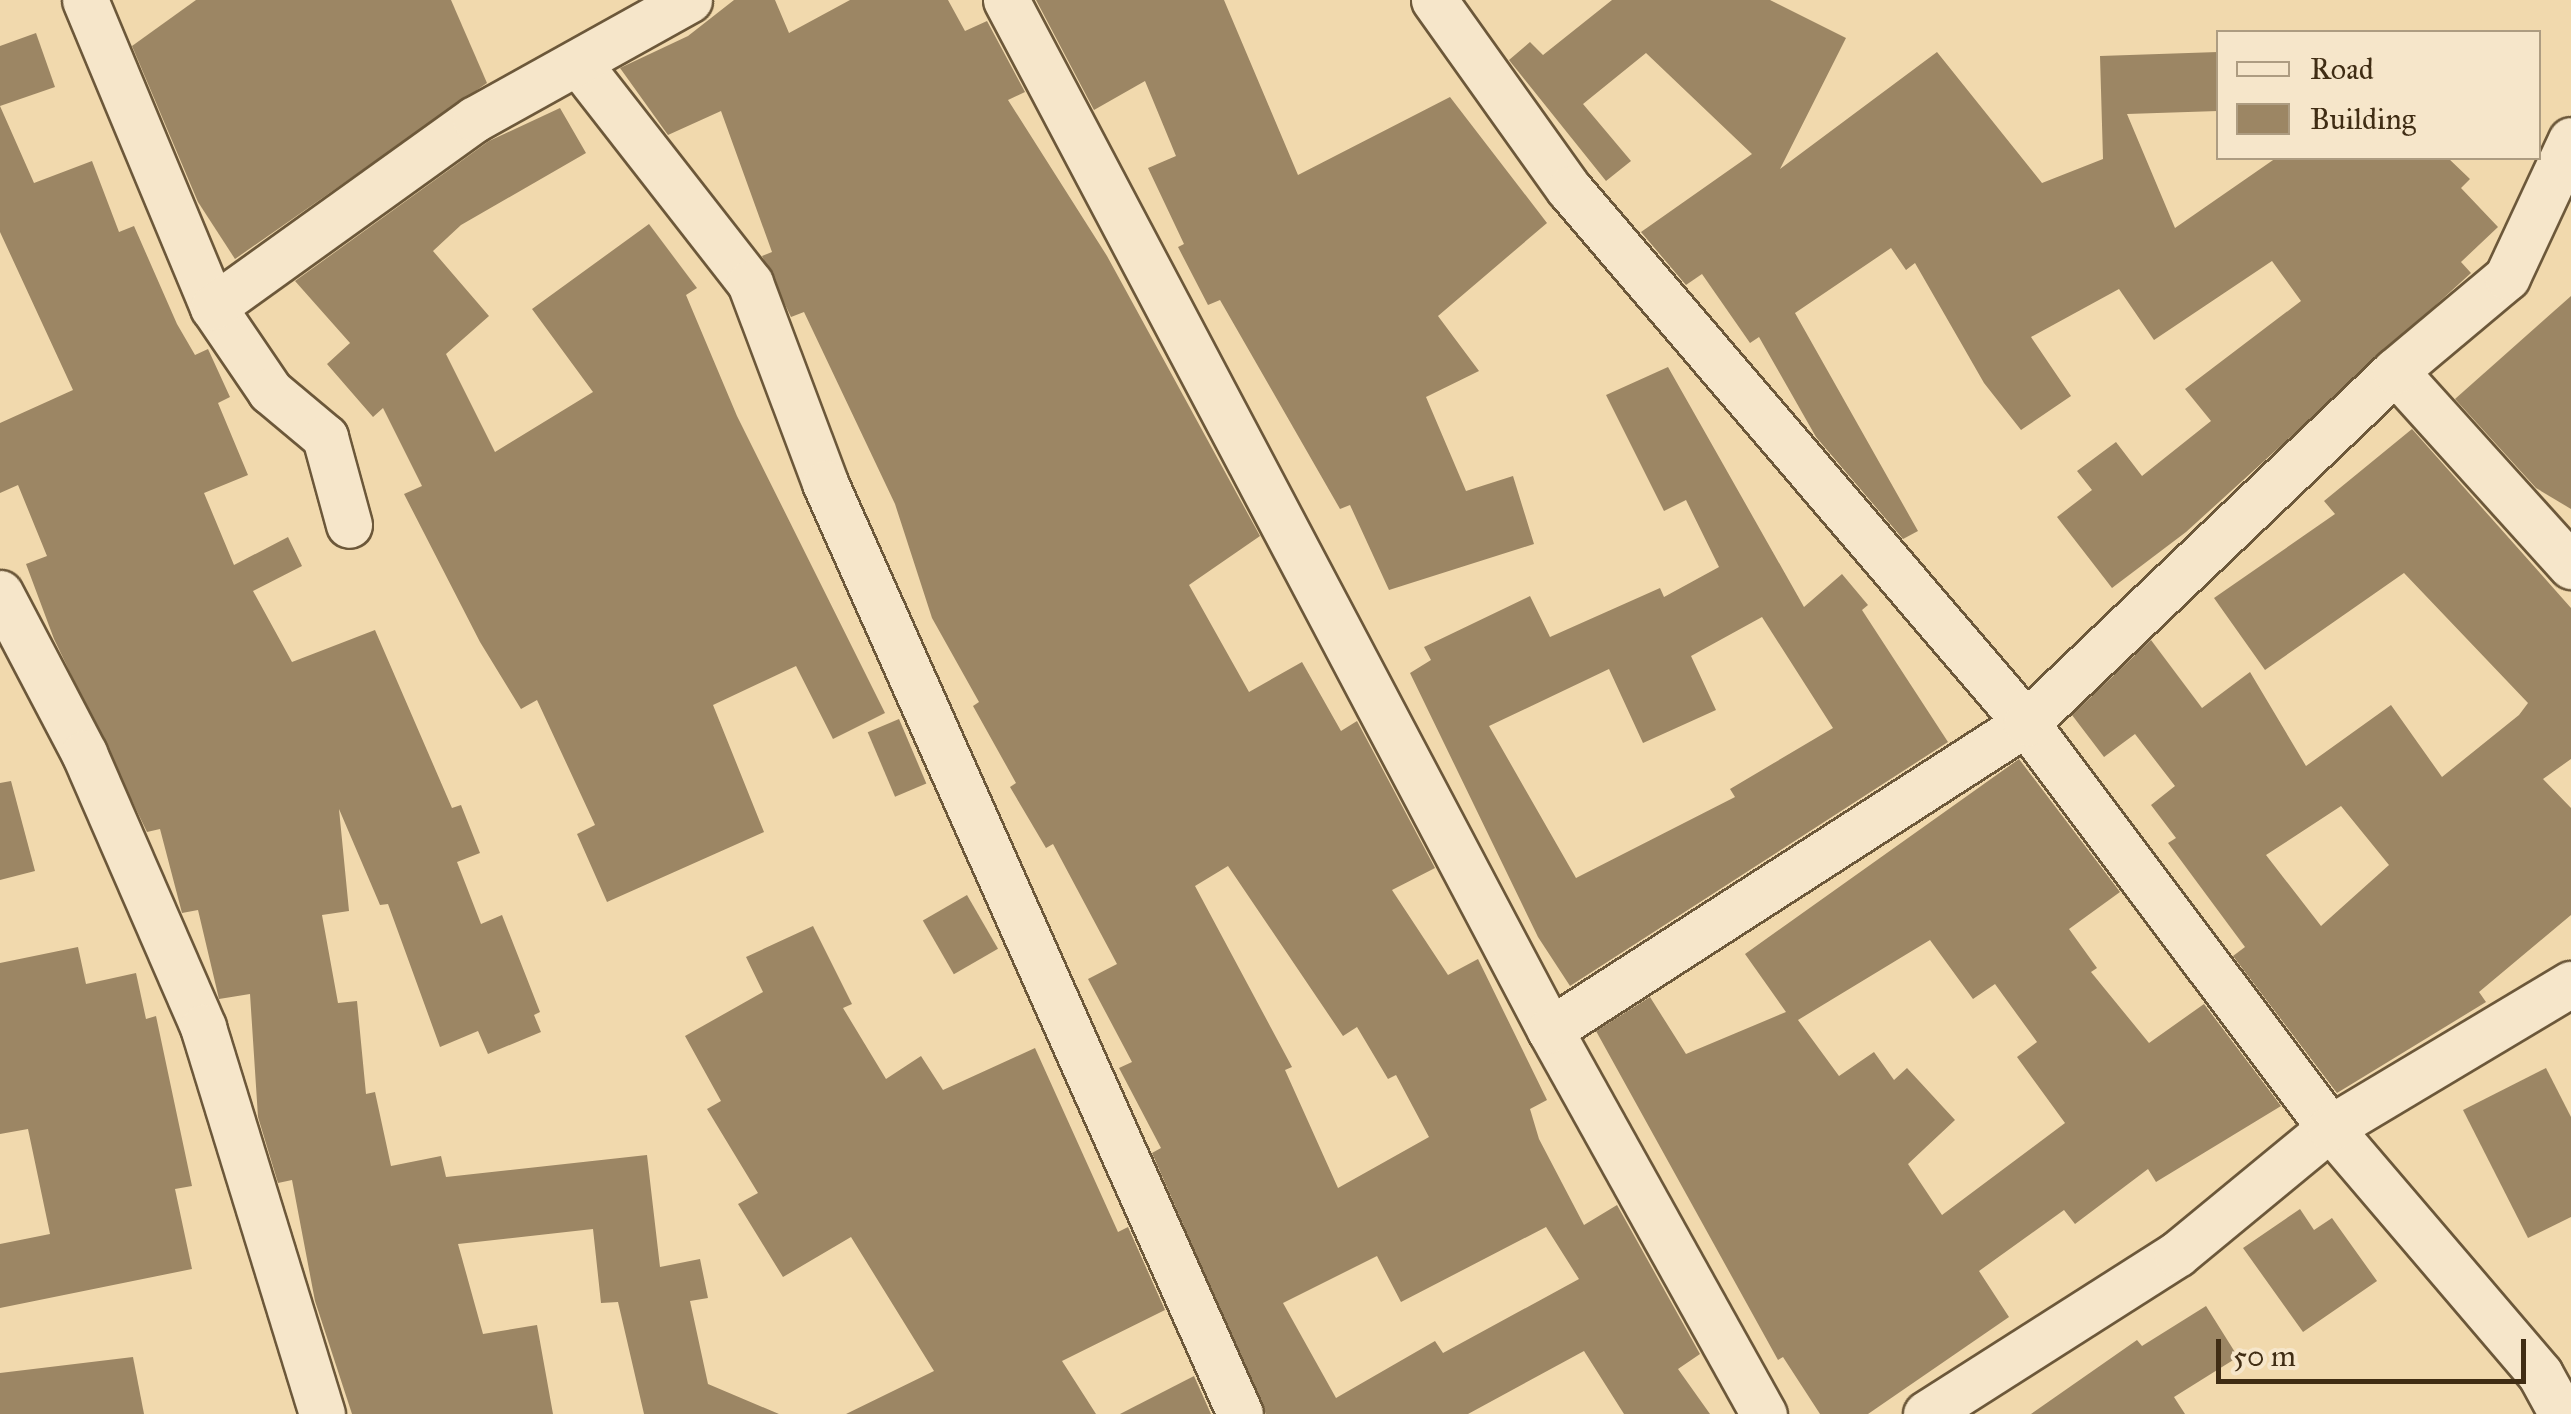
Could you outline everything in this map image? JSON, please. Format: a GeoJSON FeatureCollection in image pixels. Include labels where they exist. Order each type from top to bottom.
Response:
{"type":"FeatureCollection","features":[{"type":"Feature","properties":{"kind":"street"},"geometry":{"type":"LineString","coordinates":[[85,0],[213,307],[270,392],[326,436],[349,525]]}},
{"type":"Feature","properties":{"kind":"street"},"geometry":{"type":"LineString","coordinates":[[213,307],[475,119],[688,0]]}},
{"type":"Feature","properties":{"kind":"street"},"geometry":{"type":"LineString","coordinates":[[1006,0],[1550,1030],[1764,1414]]}},
{"type":"Feature","properties":{"kind":"street"},"geometry":{"type":"LineString","coordinates":[[1434,0],[1569,189],[2026,724],[2330,1128],[2540,1374],[2562,1414]]}},
{"type":"Feature","properties":{"kind":"street"},"geometry":{"type":"LineString","coordinates":[[579,64],[750,283],[825,482],[1240,1414]]}},
{"type":"Feature","properties":{"kind":"street"},"geometry":{"type":"LineString","coordinates":[[1550,1030],[2026,724],[2395,371],[2507,277],[2571,140]]}},
{"type":"Feature","properties":{"kind":"street"},"geometry":{"type":"LineString","coordinates":[[2395,371],[2571,566]]}},
{"type":"Feature","properties":{"kind":"street"},"geometry":{"type":"LineString","coordinates":[[0,592],[84,753],[202,1026],[322,1414]]}},
{"type":"Feature","properties":{"kind":"street"},"geometry":{"type":"LineString","coordinates":[[1954,1406],[2176,1254],[2330,1128],[2571,984]]}},
{"type":"Feature","properties":{"kind":"building"},"geometry":{"type":"Polygon","coordinates":[[[196,0],[451,0],[487,83],[235,259],[198,202],[132,46],[196,0]]]}},
{"type":"Feature","properties":{"kind":"building"},"geometry":{"type":"Polygon","coordinates":[[[734,0],[775,0],[789,33],[850,0],[948,0],[965,31],[987,21],[1025,92],[1008,100],[1107,256],[1260,536],[1189,585],[1249,692],[1302,662],[1341,731],[1357,721],[1435,868],[1392,890],[1448,975],[1478,959],[1547,1100],[1530,1109],[1539,1139],[1584,1225],[1617,1205],[1700,1354],[1678,1369],[1710,1414],[1624,1414],[1584,1351],[1468,1414],[1266,1414],[1152,1153],[1161,1148],[1119,1068],[1132,1062],[1088,979],[1117,964],[1053,844],[1046,848],[1010,787],[1016,783],[973,706],[979,702],[932,618],[895,504],[804,312],[791,317],[762,256],[772,252],[721,111],[668,135],[620,68],[688,36],[734,0]],[[1228,866],[1195,886],[1292,1067],[1285,1070],[1338,1188],[1429,1137],[1396,1075],[1388,1079],[1357,1027],[1343,1036],[1228,866]],[[1546,1227],[1401,1302],[1377,1256],[1283,1303],[1336,1398],[1435,1341],[1443,1353],[1579,1279],[1546,1227]]]}},
{"type":"Feature","properties":{"kind":"building"},"geometry":{"type":"Polygon","coordinates":[[[1036,0],[1224,0],[1298,175],[1450,97],[1547,223],[1438,316],[1479,371],[1426,397],[1466,491],[1513,476],[1534,544],[1389,590],[1350,505],[1340,509],[1220,300],[1208,305],[1178,247],[1184,244],[1148,168],[1176,156],[1145,81],[1094,110],[1036,0]]]}},
{"type":"Feature","properties":{"kind":"building"},"geometry":{"type":"Polygon","coordinates":[[[1612,0],[1770,0],[1846,38],[1780,169],[1937,52],[2042,183],[2103,159],[2100,56],[2216,52],[2216,111],[2127,114],[2175,228],[2273,160],[2450,160],[2470,179],[2461,188],[2498,227],[2461,262],[2471,273],[2186,532],[2112,588],[2057,517],[2092,490],[2077,471],[2116,442],[2142,476],[2211,421],[2185,389],[2301,301],[2272,261],[2154,340],[2119,289],[2031,337],[2071,396],[2021,430],[1984,383],[1915,263],[1906,270],[1891,248],[1795,313],[1918,531],[1903,539],[1816,437],[1759,337],[1750,343],[1702,274],[1686,285],[1641,232],[1752,154],[1646,53],[1583,104],[1631,161],[1606,181],[1509,60],[1530,42],[1543,55],[1612,0]]]}},
{"type":"Feature","properties":{"kind":"building"},"geometry":{"type":"Polygon","coordinates":[[[36,33],[55,87],[0,106],[0,46],[36,33]]]}},
{"type":"Feature","properties":{"kind":"building"},"geometry":{"type":"Polygon","coordinates":[[[0,106],[34,183],[92,161],[119,232],[134,226],[177,324],[195,355],[208,349],[230,397],[218,403],[248,475],[204,493],[234,565],[288,537],[302,566],[253,591],[292,662],[375,630],[452,808],[461,805],[480,853],[457,862],[481,924],[502,915],[540,1012],[534,1015],[541,1032],[488,1054],[478,1031],[440,1047],[388,904],[380,905],[339,809],[349,911],[322,915],[338,1003],[357,1001],[366,1094],[375,1092],[391,1166],[441,1156],[446,1177],[647,1155],[660,1267],[700,1259],[708,1298],[690,1301],[708,1384],[779,1414],[644,1414],[618,1302],[601,1303],[593,1229],[458,1244],[483,1334],[537,1325],[553,1414],[352,1414],[315,1301],[292,1180],[278,1183],[258,1117],[250,994],[219,999],[198,910],[182,913],[160,829],[147,832],[54,639],[26,564],[47,556],[18,485],[0,493],[0,423],[73,390],[0,232],[0,106]]]}},
{"type":"Feature","properties":{"kind":"building"},"geometry":{"type":"Polygon","coordinates":[[[560,108],[586,153],[461,225],[433,251],[489,316],[446,354],[495,452],[593,392],[532,309],[649,224],[697,288],[686,295],[737,416],[885,713],[833,739],[796,666],[713,705],[764,832],[607,902],[577,834],[595,825],[537,700],[521,709],[480,642],[404,494],[422,486],[383,408],[373,417],[327,364],[350,343],[295,281],[489,141],[560,108]]]}},
{"type":"Feature","properties":{"kind":"building"},"geometry":{"type":"Polygon","coordinates":[[[2571,296],[2571,509],[2536,488],[2455,399],[2571,296]]]}},
{"type":"Feature","properties":{"kind":"building"},"geometry":{"type":"Polygon","coordinates":[[[1668,367],[1804,607],[1842,574],[1868,605],[1862,610],[1948,742],[1570,986],[1538,937],[1410,673],[1431,660],[1424,647],[1530,596],[1550,637],[1660,588],[1664,597],[1719,567],[1686,500],[1664,511],[1606,395],[1668,367]],[[1762,617],[1691,656],[1716,710],[1643,743],[1609,669],[1489,726],[1576,878],[1735,797],[1730,789],[1833,728],[1762,617]]]}},
{"type":"Feature","properties":{"kind":"building"},"geometry":{"type":"Polygon","coordinates":[[[2412,429],[2571,608],[2571,759],[2543,779],[2571,808],[2571,915],[2479,992],[2486,1002],[2337,1093],[2233,956],[2245,947],[2168,843],[2176,838],[2151,805],[2175,786],[2135,734],[2104,757],[2072,715],[2151,640],[2202,708],[2250,672],[2306,766],[2391,705],[2442,777],[2519,715],[2528,703],[2404,573],[2265,670],[2214,598],[2335,514],[2324,501],[2412,429]],[[2341,806],[2266,855],[2321,926],[2389,865],[2341,806]]]}},
{"type":"Feature","properties":{"kind":"building"},"geometry":{"type":"Polygon","coordinates":[[[899,719],[926,783],[895,797],[868,732],[899,719]]]}},
{"type":"Feature","properties":{"kind":"building"},"geometry":{"type":"Polygon","coordinates":[[[2019,759],[2120,892],[2069,929],[2097,968],[2091,972],[2149,1043],[2204,1004],[2281,1106],[2156,1182],[2148,1169],[2075,1224],[2064,1210],[1979,1271],[2009,1317],[1868,1414],[1820,1414],[1783,1357],[1778,1360],[1596,1031],[1650,997],[1686,1054],[1786,1012],[1745,954],[2019,759]],[[1930,940],[1798,1020],[1839,1076],[1874,1052],[1894,1080],[1907,1068],[1955,1120],[1908,1164],[1942,1215],[2065,1123],[2017,1057],[2037,1042],[1995,984],[1973,999],[1930,940]]]}},
{"type":"Feature","properties":{"kind":"building"},"geometry":{"type":"Polygon","coordinates":[[[11,781],[35,871],[0,880],[0,783],[11,781]]]}},
{"type":"Feature","properties":{"kind":"building"},"geometry":{"type":"Polygon","coordinates":[[[967,895],[998,949],[954,974],[923,921],[967,895]]]}},
{"type":"Feature","properties":{"kind":"building"},"geometry":{"type":"Polygon","coordinates":[[[813,926],[852,1004],[843,1008],[886,1079],[921,1056],[943,1090],[1035,1048],[1118,1232],[1128,1227],[1165,1310],[1062,1361],[1096,1414],[846,1414],[934,1371],[851,1237],[783,1277],[738,1204],[758,1193],[707,1109],[721,1101],[685,1036],[763,992],[746,957],[813,926]]]}},
{"type":"Feature","properties":{"kind":"building"},"geometry":{"type":"Polygon","coordinates":[[[78,947],[86,984],[136,973],[146,1019],[156,1016],[192,1186],[175,1189],[192,1269],[0,1308],[0,1244],[50,1234],[28,1129],[0,1134],[0,963],[78,947]]]}},
{"type":"Feature","properties":{"kind":"building"},"geometry":{"type":"Polygon","coordinates":[[[2546,1068],[2571,1117],[2571,1217],[2528,1238],[2463,1110],[2546,1068]]]}},
{"type":"Feature","properties":{"kind":"building"},"geometry":{"type":"Polygon","coordinates":[[[2300,1209],[2314,1230],[2332,1218],[2377,1281],[2303,1332],[2243,1248],[2300,1209]]]}},
{"type":"Feature","properties":{"kind":"building"},"geometry":{"type":"Polygon","coordinates":[[[2206,1306],[2238,1357],[2174,1397],[2185,1414],[2031,1414],[2137,1340],[2142,1346],[2206,1306]]]}},
{"type":"Feature","properties":{"kind":"building"},"geometry":{"type":"Polygon","coordinates":[[[133,1357],[144,1414],[0,1414],[0,1373],[133,1357]]]}},
{"type":"Feature","properties":{"kind":"building"},"geometry":{"type":"Polygon","coordinates":[[[1194,1376],[1211,1414],[1120,1414],[1194,1376]]]}}]}
